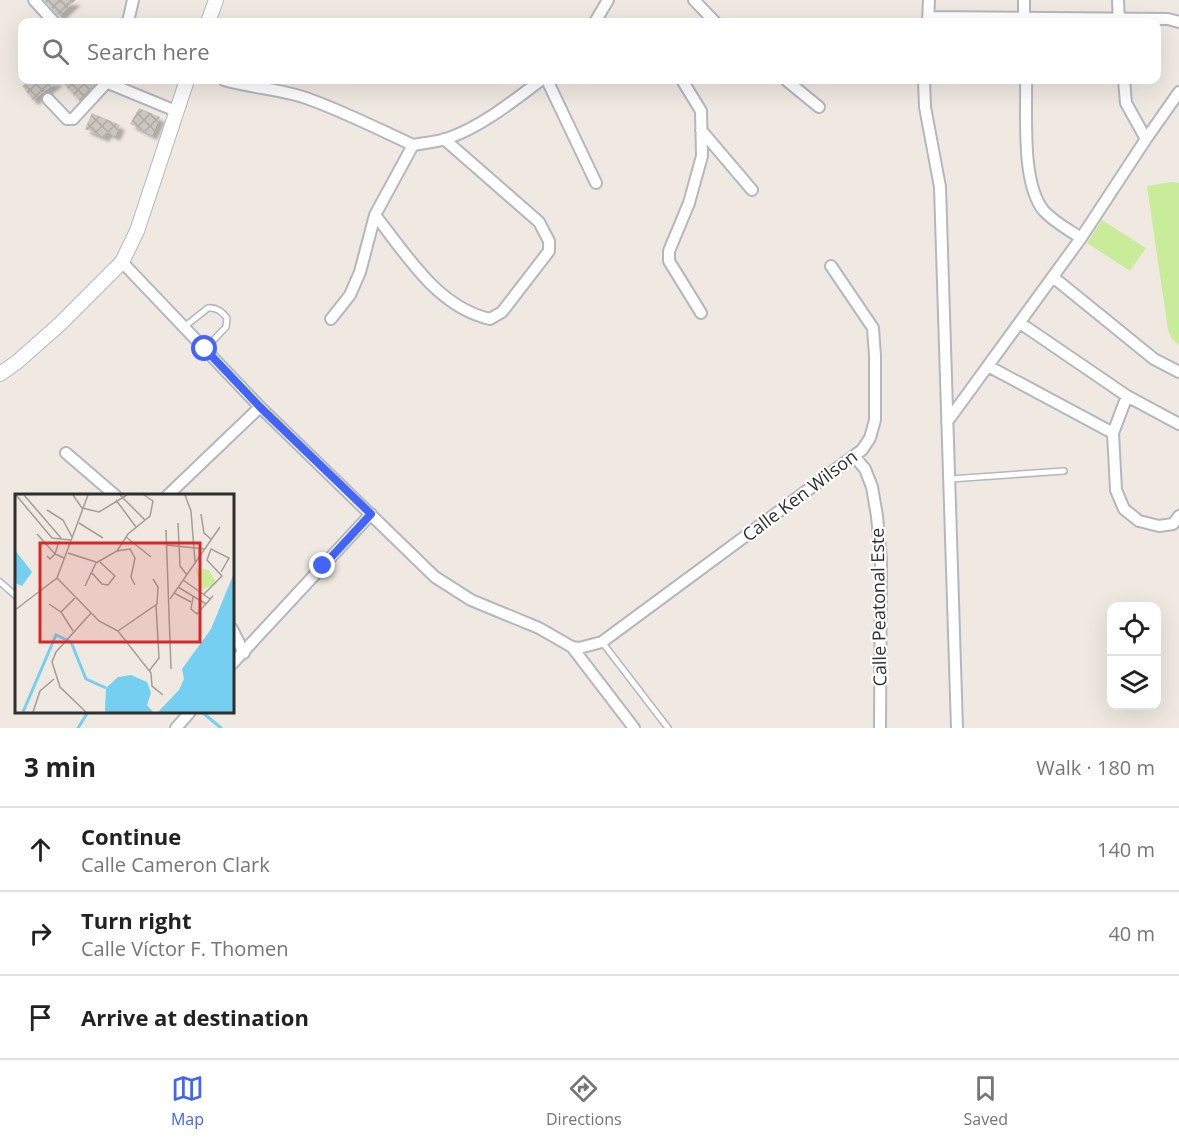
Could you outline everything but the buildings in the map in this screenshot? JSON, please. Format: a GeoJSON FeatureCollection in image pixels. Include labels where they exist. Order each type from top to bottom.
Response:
{"type":"FeatureCollection","features":[{"type":"Feature","properties":{"kind":"main road"},"geometry":{"type":"LineString","coordinates":[[209,18],[216,0]]}},
{"type":"Feature","properties":{"kind":"main road"},"geometry":{"type":"LineString","coordinates":[[0,374],[60,324],[122,262],[136,231],[186,84]]}},
{"type":"Feature","properties":{"kind":"street"},"geometry":{"type":"LineString","coordinates":[[34,0],[50,18]]}},
{"type":"Feature","properties":{"kind":"street"},"geometry":{"type":"LineString","coordinates":[[129,18],[133,0]]}},
{"type":"Feature","properties":{"kind":"street"},"geometry":{"type":"LineString","coordinates":[[597,18],[608,0]]}},
{"type":"Feature","properties":{"kind":"street"},"geometry":{"type":"LineString","coordinates":[[693,0],[711,18]]}},
{"type":"Feature","properties":{"kind":"street"},"geometry":{"type":"LineString","coordinates":[[928,0],[928,18]]}},
{"type":"Feature","properties":{"kind":"street"},"geometry":{"type":"LineString","coordinates":[[1024,0],[1024,18]]}},
{"type":"Feature","properties":{"kind":"street"},"geometry":{"type":"LineString","coordinates":[[1118,0],[1119,18]]}},
{"type":"Feature","properties":{"kind":"street"},"geometry":{"type":"LineString","coordinates":[[1161,20],[1179,22]]}},
{"type":"Feature","properties":{"kind":"street"},"geometry":{"type":"LineString","coordinates":[[48,99],[70,120],[79,114],[104,84]]}},
{"type":"Feature","properties":{"kind":"street"},"geometry":{"type":"LineString","coordinates":[[114,84],[176,111]]}},
{"type":"Feature","properties":{"kind":"street"},"geometry":{"type":"LineString","coordinates":[[237,84],[304,97],[413,145],[444,139],[463,132],[504,108],[536,84]]}},
{"type":"Feature","properties":{"kind":"street"},"geometry":{"type":"LineString","coordinates":[[549,84],[596,183]]}},
{"type":"Feature","properties":{"kind":"street"},"geometry":{"type":"LineString","coordinates":[[684,84],[701,111],[702,156],[689,203],[669,251],[669,261],[701,313]]}},
{"type":"Feature","properties":{"kind":"street"},"geometry":{"type":"LineString","coordinates":[[791,84],[819,107]]}},
{"type":"Feature","properties":{"kind":"street"},"geometry":{"type":"LineString","coordinates":[[924,84],[925,107],[940,187],[957,728]]}},
{"type":"Feature","properties":{"kind":"street"},"geometry":{"type":"LineString","coordinates":[[1026,84],[1028,172],[1033,192],[1043,209],[1053,219],[1082,238]]}},
{"type":"Feature","properties":{"kind":"street"},"geometry":{"type":"LineString","coordinates":[[1124,84],[1126,103],[1146,139]]}},
{"type":"Feature","properties":{"kind":"street"},"geometry":{"type":"LineString","coordinates":[[947,422],[1082,238],[1179,92]]}},
{"type":"Feature","properties":{"kind":"street"},"geometry":{"type":"LineString","coordinates":[[701,130],[752,190]]}},
{"type":"Feature","properties":{"kind":"street"},"geometry":{"type":"LineString","coordinates":[[375,215],[429,282],[453,304],[473,315],[490,319],[502,312],[549,251],[549,241],[539,222],[444,139]]}},
{"type":"Feature","properties":{"kind":"street"},"geometry":{"type":"LineString","coordinates":[[331,319],[350,295],[360,272],[375,215],[413,145]]}},
{"type":"Feature","properties":{"kind":"street"},"geometry":{"type":"LineString","coordinates":[[122,262],[260,407],[435,577],[471,600],[539,628],[572,647],[633,727]]}},
{"type":"Feature","properties":{"kind":"street","name":"Calle Ken Wilson"},"geometry":{"type":"LineString","coordinates":[[572,647],[603,642],[862,450],[870,438],[875,420],[873,328],[831,266]]}},
{"type":"Feature","properties":{"kind":"street"},"geometry":{"type":"LineString","coordinates":[[1053,277],[1154,359],[1179,372]]}},
{"type":"Feature","properties":{"kind":"street"},"geometry":{"type":"LineString","coordinates":[[1020,322],[1127,396],[1179,424]]}},
{"type":"Feature","properties":{"kind":"street"},"geometry":{"type":"LineString","coordinates":[[988,366],[1113,433]]}},
{"type":"Feature","properties":{"kind":"street"},"geometry":{"type":"LineString","coordinates":[[1127,396],[1113,433],[1116,490],[1124,509],[1139,521],[1159,526],[1173,524],[1179,516]]}},
{"type":"Feature","properties":{"kind":"street"},"geometry":{"type":"LineString","coordinates":[[168,494],[260,407]]}},
{"type":"Feature","properties":{"kind":"street"},"geometry":{"type":"LineString","coordinates":[[66,453],[116,494]]}},
{"type":"Feature","properties":{"kind":"street","name":"Calle Peatonal Este"},"geometry":{"type":"LineString","coordinates":[[854,456],[865,469],[872,488],[877,516],[881,560],[880,728]]}},
{"type":"Feature","properties":{"kind":"street"},"geometry":{"type":"LineString","coordinates":[[234,662],[371,514]]}},
{"type":"Feature","properties":{"kind":"street"},"geometry":{"type":"LineString","coordinates":[[234,633],[244,652]]}},
{"type":"Feature","properties":{"kind":"street"},"geometry":{"type":"LineString","coordinates":[[177,727],[188,713]]}},
{"type":"Feature","properties":{"kind":"lane"},"geometry":{"type":"LineString","coordinates":[[184,327],[208,308],[218,309],[223,313],[227,318],[226,327],[205,349]]}},
{"type":"Feature","properties":{"kind":"lane"},"geometry":{"type":"LineString","coordinates":[[948,479],[1064,471]]}},
{"type":"Feature","properties":{"kind":"lane"},"geometry":{"type":"LineString","coordinates":[[0,582],[15,595]]}},
{"type":"Feature","properties":{"kind":"lane"},"geometry":{"type":"LineString","coordinates":[[603,642],[668,728]]}},
{"type":"Feature","properties":{"kind":"green space"},"geometry":{"type":"Polygon","coordinates":[[[1179,183],[1179,345],[1172,339],[1168,330],[1147,186],[1179,183]]]}},
{"type":"Feature","properties":{"kind":"green space"},"geometry":{"type":"Polygon","coordinates":[[[1102,220],[1146,248],[1130,271],[1087,243],[1102,220]]]}},
{"type":"Feature","properties":{"kind":"waterway"},"geometry":{"type":"LineString","coordinates":[[78,728],[87,713]]}},
{"type":"Feature","properties":{"kind":"waterway"},"geometry":{"type":"LineString","coordinates":[[203,713],[221,728]]}},
{"type":"Feature","properties":{"kind":"route"},"geometry":{"type":"LineString","coordinates":[[205,349],[260,407],[371,514],[323,566]]}}]}
